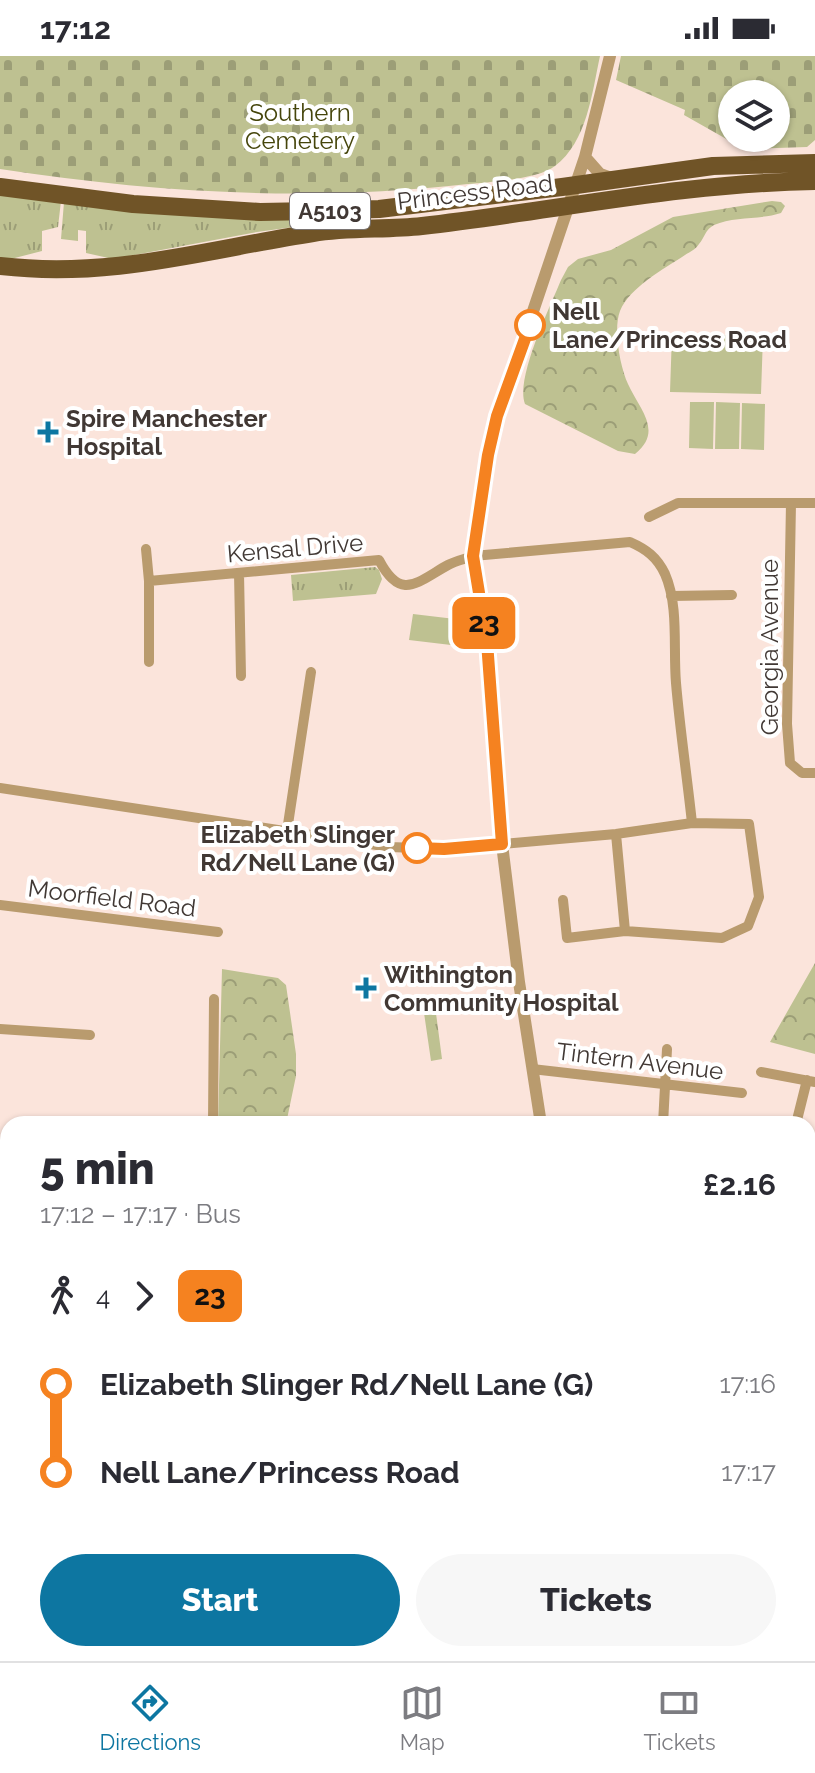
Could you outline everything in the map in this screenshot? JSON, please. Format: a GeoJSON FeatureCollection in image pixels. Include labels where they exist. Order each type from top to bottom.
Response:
{"type":"FeatureCollection","features":[{"type":"Feature","properties":{"kind":"highway","name":"Princess Road"},"geometry":{"type":"LineString","coordinates":[[0,187],[108,201],[260,212],[379,209],[713,166],[815,163]]}},
{"type":"Feature","properties":{"kind":"highway","name":"Princess Road"},"geometry":{"type":"LineString","coordinates":[[0,266],[67,271],[119,268],[319,232],[421,226],[742,184],[815,181]]}},
{"type":"Feature","properties":{"kind":"street"},"geometry":{"type":"LineString","coordinates":[[540,1116],[502,844],[487,642],[473,556],[486,465],[497,416],[571,204],[610,56]]}},
{"type":"Feature","properties":{"kind":"street"},"geometry":{"type":"LineString","coordinates":[[585,157],[600,174],[616,179]]}},
{"type":"Feature","properties":{"kind":"street"},"geometry":{"type":"LineString","coordinates":[[649,517],[678,503],[815,503]]}},
{"type":"Feature","properties":{"kind":"street","name":"Georgia Avenue"},"geometry":{"type":"LineString","coordinates":[[791,503],[787,724],[790,763],[802,773],[815,773]]}},
{"type":"Feature","properties":{"kind":"street"},"geometry":{"type":"LineString","coordinates":[[473,556],[630,542],[657,559],[671,596],[676,683],[692,823]]}},
{"type":"Feature","properties":{"kind":"street"},"geometry":{"type":"LineString","coordinates":[[146,549],[149,662]]}},
{"type":"Feature","properties":{"kind":"street","name":"Kensal Drive"},"geometry":{"type":"LineString","coordinates":[[149,581],[379,560],[391,579],[400,584],[413,585],[473,556]]}},
{"type":"Feature","properties":{"kind":"street"},"geometry":{"type":"LineString","coordinates":[[239,573],[241,676]]}},
{"type":"Feature","properties":{"kind":"street"},"geometry":{"type":"LineString","coordinates":[[671,596],[732,595]]}},
{"type":"Feature","properties":{"kind":"street"},"geometry":{"type":"LineString","coordinates":[[287,831],[311,672]]}},
{"type":"Feature","properties":{"kind":"street"},"geometry":{"type":"LineString","coordinates":[[0,788],[390,847],[444,849],[616,834],[692,823],[749,824],[759,897],[748,926],[722,938],[625,931],[567,938],[563,900]]}},
{"type":"Feature","properties":{"kind":"street"},"geometry":{"type":"LineString","coordinates":[[616,834],[625,931]]}},
{"type":"Feature","properties":{"kind":"street","name":"Moorfield Road"},"geometry":{"type":"LineString","coordinates":[[0,905],[218,932]]}},
{"type":"Feature","properties":{"kind":"street"},"geometry":{"type":"LineString","coordinates":[[213,1116],[214,999]]}},
{"type":"Feature","properties":{"kind":"street"},"geometry":{"type":"LineString","coordinates":[[0,1029],[90,1035]]}},
{"type":"Feature","properties":{"kind":"street"},"geometry":{"type":"LineString","coordinates":[[664,1116],[667,1049]]}},
{"type":"Feature","properties":{"kind":"street","name":"Tintern Avenue"},"geometry":{"type":"LineString","coordinates":[[532,1069],[742,1093]]}},
{"type":"Feature","properties":{"kind":"street"},"geometry":{"type":"LineString","coordinates":[[761,1072],[811,1081],[799,1116]]}},
{"type":"Feature","properties":{"kind":"green space","name":"Southern Cemetery"},"geometry":{"type":"Polygon","coordinates":[[[0,56],[600,56],[591,101],[581,130],[566,156],[548,170],[514,179],[408,190],[291,193],[175,189],[0,169],[0,56]]]}},
{"type":"Feature","properties":{"kind":"green space"},"geometry":{"type":"Polygon","coordinates":[[[621,56],[815,56],[815,140],[807,147],[790,148],[790,80],[718,80],[718,134],[684,115],[685,110],[616,80],[621,56]]]}},
{"type":"Feature","properties":{"kind":"green space"},"geometry":{"type":"Polygon","coordinates":[[[0,193],[61,201],[58,227],[42,231],[42,251],[0,259],[0,193]]]}},
{"type":"Feature","properties":{"kind":"green space"},"geometry":{"type":"Polygon","coordinates":[[[772,201],[785,206],[781,213],[714,225],[695,249],[639,286],[620,311],[617,338],[622,368],[648,428],[648,437],[635,454],[618,451],[525,404],[523,393],[529,361],[568,267],[578,259],[611,250],[673,217],[772,201]]]}},
{"type":"Feature","properties":{"kind":"green space"},"geometry":{"type":"Polygon","coordinates":[[[64,202],[322,216],[323,223],[113,259],[86,253],[86,231],[78,230],[78,241],[61,239],[64,202]]]}},
{"type":"Feature","properties":{"kind":"green space"},"geometry":{"type":"Polygon","coordinates":[[[672,334],[763,336],[761,394],[670,392],[672,334]]]}},
{"type":"Feature","properties":{"kind":"green space"},"geometry":{"type":"Polygon","coordinates":[[[690,402],[714,402],[713,449],[689,448],[690,402]]]}},
{"type":"Feature","properties":{"kind":"green space"},"geometry":{"type":"Polygon","coordinates":[[[716,402],[740,403],[739,449],[715,449],[716,402]]]}},
{"type":"Feature","properties":{"kind":"green space"},"geometry":{"type":"Polygon","coordinates":[[[742,403],[765,404],[764,450],[741,449],[742,403]]]}},
{"type":"Feature","properties":{"kind":"green space"},"geometry":{"type":"Polygon","coordinates":[[[375,567],[382,579],[376,594],[293,601],[291,575],[375,567]]]}},
{"type":"Feature","properties":{"kind":"green space"},"geometry":{"type":"Polygon","coordinates":[[[413,614],[455,619],[451,645],[409,640],[413,614]]]}},
{"type":"Feature","properties":{"kind":"green space"},"geometry":{"type":"Polygon","coordinates":[[[815,963],[815,1054],[770,1042],[815,963]]]}},
{"type":"Feature","properties":{"kind":"green space"},"geometry":{"type":"Polygon","coordinates":[[[222,969],[278,978],[286,985],[296,1054],[296,1076],[288,1116],[218,1116],[222,969]]]}},
{"type":"Feature","properties":{"kind":"green space"},"geometry":{"type":"Polygon","coordinates":[[[434,998],[442,1059],[431,1061],[423,1006],[425,999],[434,998]]]}},
{"type":"Feature","properties":{"kind":"bus line","name":"23"},"geometry":{"type":"LineString","coordinates":[[417,848],[502,844],[487,642],[473,556],[480,500],[497,416],[530,325]]}},
{"type":"Feature","properties":{"kind":"place","name":"Nell Lane/Princess Road"},"geometry":{"type":"Point","coordinates":[530,325]}},
{"type":"Feature","properties":{"kind":"place","name":"Spire Manchester Hospital"},"geometry":{"type":"Point","coordinates":[48,432]}},
{"type":"Feature","properties":{"kind":"place","name":"Elizabeth Slinger Rd/Nell Lane (G)"},"geometry":{"type":"Point","coordinates":[417,848]}},
{"type":"Feature","properties":{"kind":"place","name":"Withington Community Hospital"},"geometry":{"type":"Point","coordinates":[366,988]}}]}
